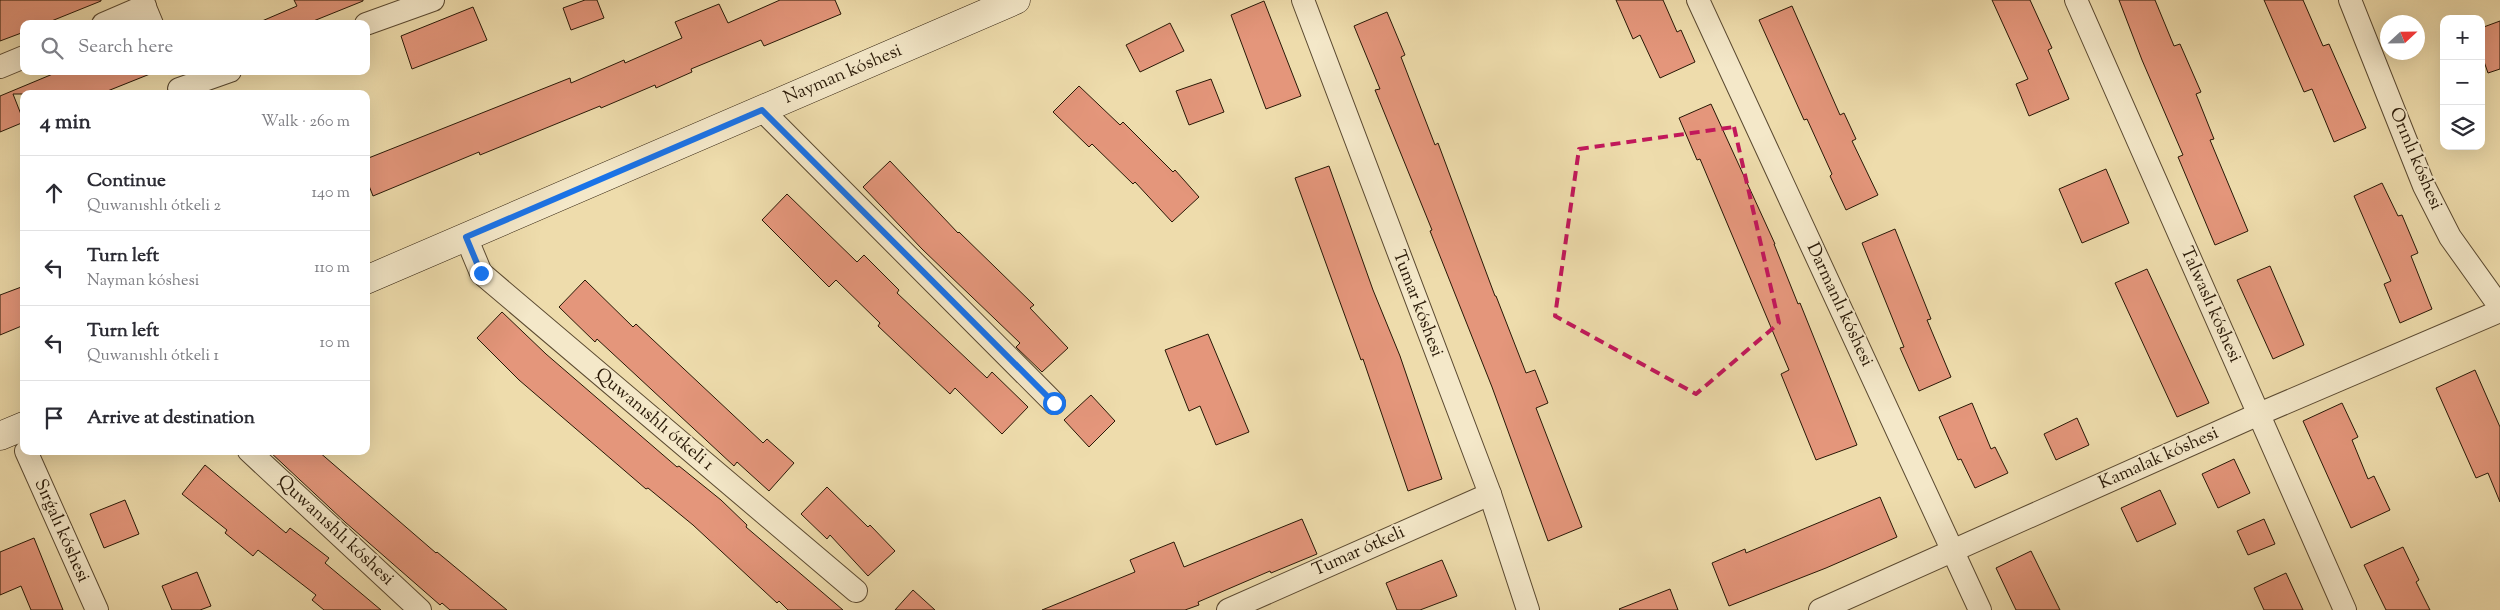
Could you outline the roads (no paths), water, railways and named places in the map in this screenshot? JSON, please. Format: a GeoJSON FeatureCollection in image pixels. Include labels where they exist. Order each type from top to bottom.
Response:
{"type":"FeatureCollection","features":[{"type":"Feature","properties":{"kind":"main road","name":"Nayman kóshesi"},"geometry":{"type":"LineString","coordinates":[[370,278],[1014,0]]}},
{"type":"Feature","properties":{"kind":"street"},"geometry":{"type":"LineString","coordinates":[[370,23],[433,0]]}},
{"type":"Feature","properties":{"kind":"street","name":"Tumar kóshesi"},"geometry":{"type":"LineString","coordinates":[[1303,0],[1490,494],[1528,610]]}},
{"type":"Feature","properties":{"kind":"street","name":"Darmanlı kóshesi"},"geometry":{"type":"LineString","coordinates":[[1698,0],[1980,610]]}},
{"type":"Feature","properties":{"kind":"street","name":"Talwaslı kóshesi"},"geometry":{"type":"LineString","coordinates":[[2076,0],[2345,610]]}},
{"type":"Feature","properties":{"kind":"street","name":"Orınlı kóshesi"},"geometry":{"type":"LineString","coordinates":[[2350,0],[2424,186],[2450,237],[2500,307]]}},
{"type":"Feature","properties":{"kind":"street"},"geometry":{"type":"LineString","coordinates":[[115,20],[146,10]]}},
{"type":"Feature","properties":{"kind":"street"},"geometry":{"type":"LineString","coordinates":[[0,67],[20,59]]}},
{"type":"Feature","properties":{"kind":"street"},"geometry":{"type":"LineString","coordinates":[[177,85],[215,75]]}},
{"type":"Feature","properties":{"kind":"street"},"geometry":{"type":"LineString","coordinates":[[762,110],[1054,403]]}},
{"type":"Feature","properties":{"kind":"street","name":"Quwanıshlı ótkeli 1"},"geometry":{"type":"LineString","coordinates":[[466,237],[481,273],[856,591]]}},
{"type":"Feature","properties":{"kind":"street","name":"Kamalak kóshesi"},"geometry":{"type":"LineString","coordinates":[[1820,610],[2259,414],[2500,311]]}},
{"type":"Feature","properties":{"kind":"street","name":"Sırǵalı kóshesi"},"geometry":{"type":"LineString","coordinates":[[26,455],[97,610]]}},
{"type":"Feature","properties":{"kind":"street","name":"Quwanıshlı kóshesi"},"geometry":{"type":"LineString","coordinates":[[253,455],[420,610]]}},
{"type":"Feature","properties":{"kind":"street","name":"Tumar ótkeli"},"geometry":{"type":"LineString","coordinates":[[1228,610],[1490,494]]}}]}
